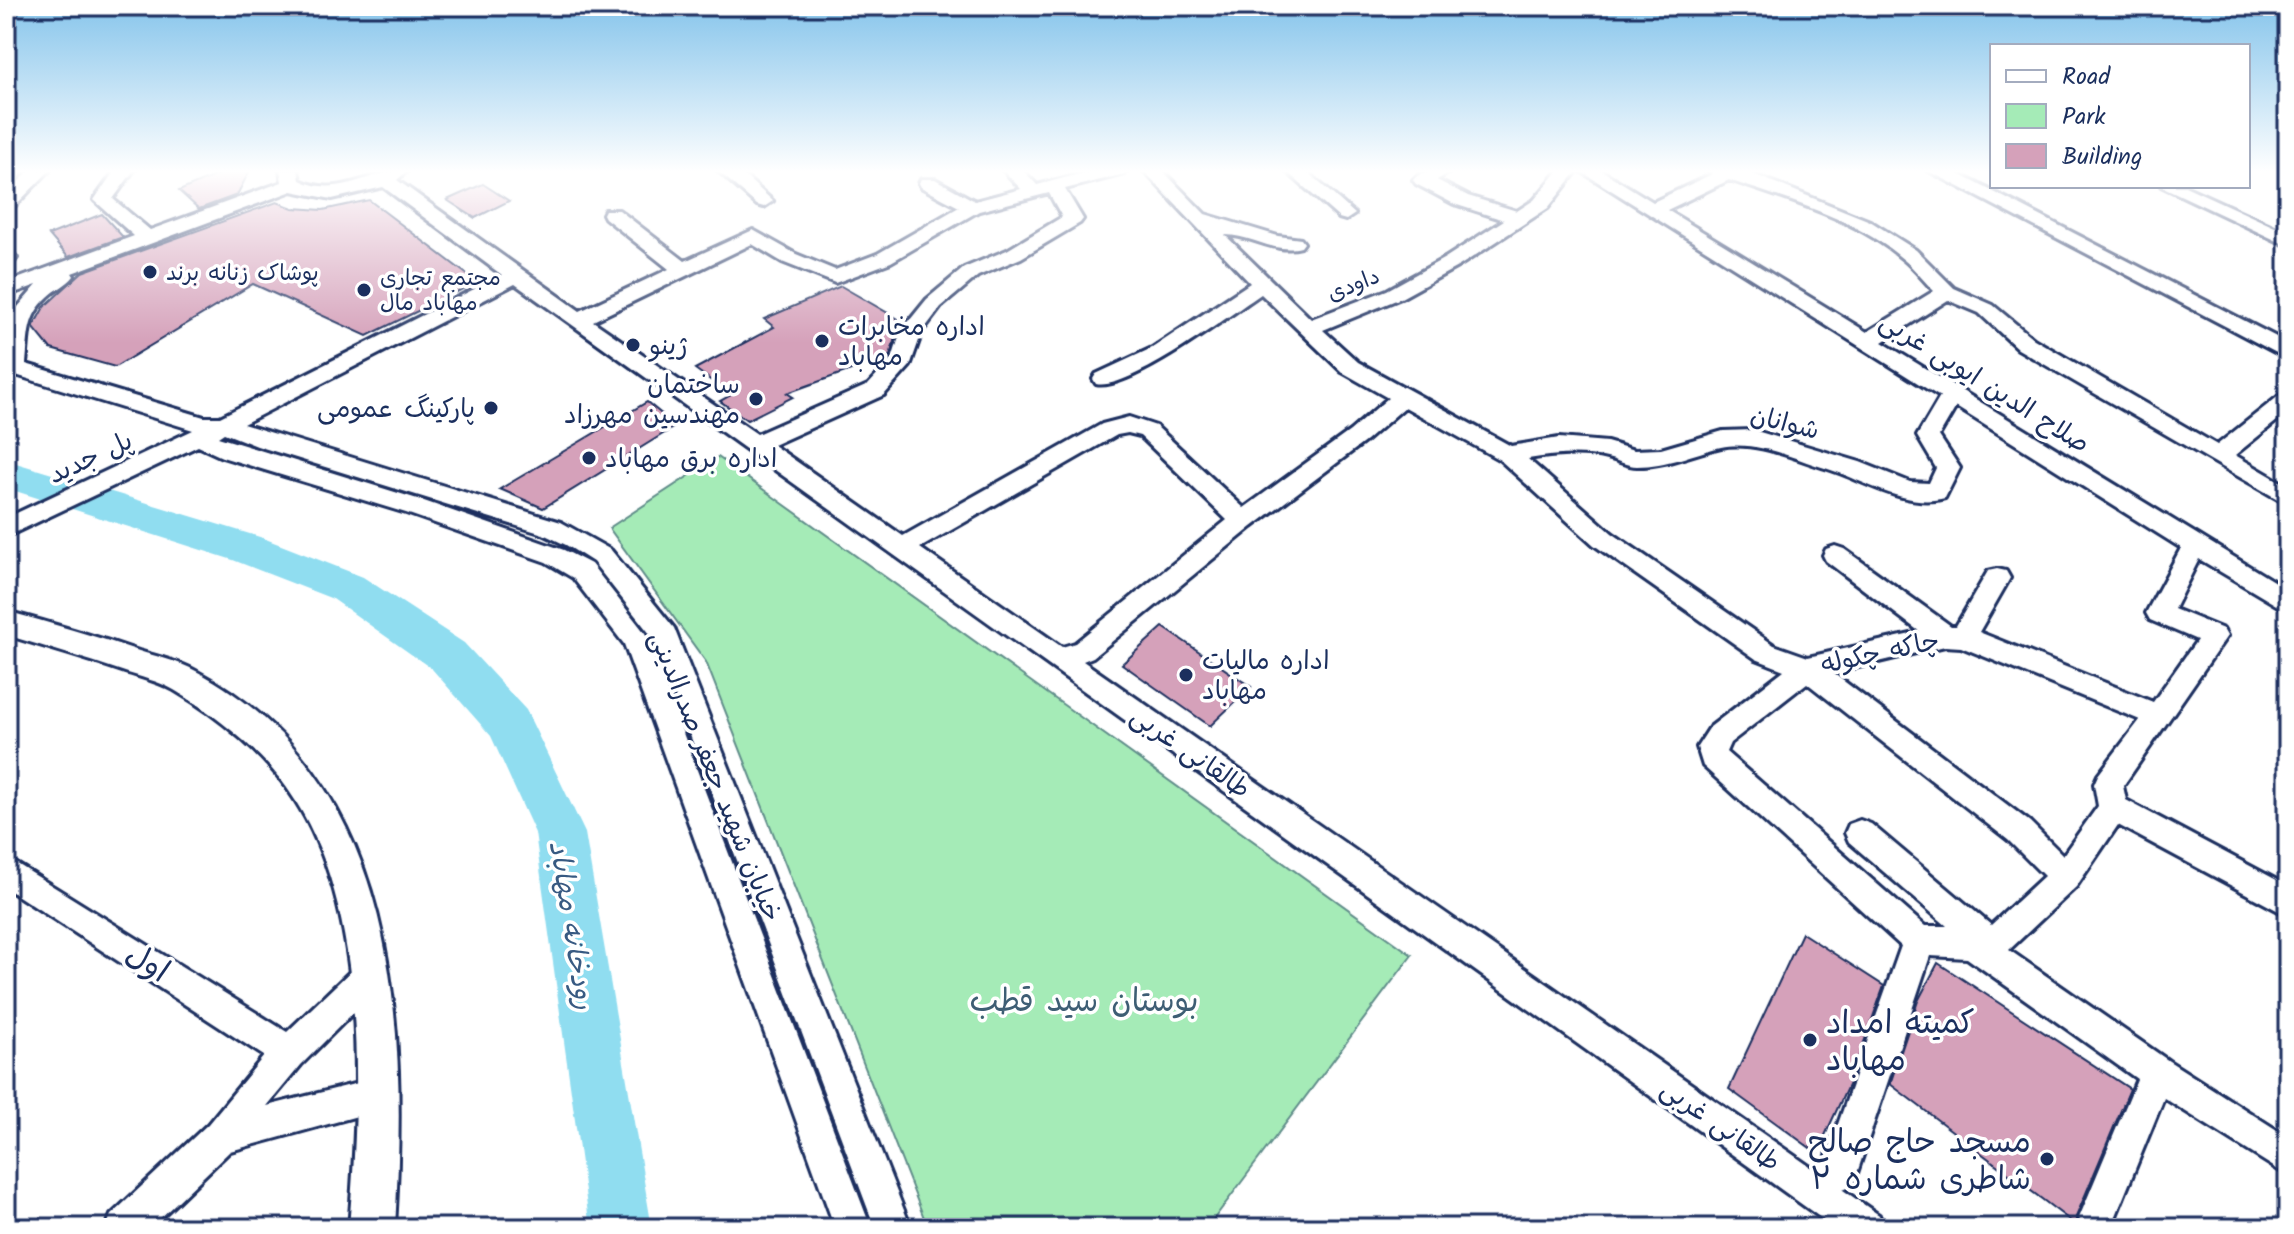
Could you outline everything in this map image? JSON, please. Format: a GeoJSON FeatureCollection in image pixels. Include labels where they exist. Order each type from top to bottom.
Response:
{"type":"FeatureCollection","features":[{"type":"Feature","properties":{"kind":"main road"},"geometry":{"type":"LineString","coordinates":[[6,623],[85,645],[184,680],[255,732],[308,789],[348,872],[370,974],[378,1095],[372,1228]]}},
{"type":"Feature","properties":{"kind":"street"},"geometry":{"type":"LineString","coordinates":[[135,228],[146,237]]}},
{"type":"Feature","properties":{"kind":"street"},"geometry":{"type":"LineString","coordinates":[[6,290],[169,228]]}},
{"type":"Feature","properties":{"kind":"street","name":"طالقانی غربی"},"geometry":{"type":"LineString","coordinates":[[457,228],[516,276],[1866,1228]]}},
{"type":"Feature","properties":{"kind":"street"},"geometry":{"type":"LineString","coordinates":[[629,228],[682,269]]}},
{"type":"Feature","properties":{"kind":"street"},"geometry":{"type":"LineString","coordinates":[[578,320],[753,236],[789,258],[835,277],[884,258],[936,228]]}},
{"type":"Feature","properties":{"kind":"street"},"geometry":{"type":"LineString","coordinates":[[755,444],[876,390],[902,361],[912,331],[934,303],[971,272],[1014,254],[1059,228]]}},
{"type":"Feature","properties":{"kind":"street"},"geometry":{"type":"LineString","coordinates":[[1207,228],[1350,367],[1508,454],[1603,539],[1765,652],[1807,668]]}},
{"type":"Feature","properties":{"kind":"street"},"geometry":{"type":"LineString","coordinates":[[1222,228],[1241,229],[1275,242],[1294,243]]}},
{"type":"Feature","properties":{"kind":"street","name":"داودی"},"geometry":{"type":"LineString","coordinates":[[1308,328],[1394,294],[1452,262],[1504,228]]}},
{"type":"Feature","properties":{"kind":"street","name":"صلاح الدین ایوبی غربی"},"geometry":{"type":"LineString","coordinates":[[1681,228],[2288,602]]}},
{"type":"Feature","properties":{"kind":"street"},"geometry":{"type":"LineString","coordinates":[[1867,228],[1909,254],[1947,292],[1986,309],[2026,344],[2288,497]]}},
{"type":"Feature","properties":{"kind":"street"},"geometry":{"type":"LineString","coordinates":[[2047,228],[2288,352]]}},
{"type":"Feature","properties":{"kind":"street"},"geometry":{"type":"LineString","coordinates":[[2261,228],[2288,240]]}},
{"type":"Feature","properties":{"kind":"street"},"geometry":{"type":"LineString","coordinates":[[10,367],[20,316],[41,292],[75,269],[113,250]]}},
{"type":"Feature","properties":{"kind":"street","name":"پل جدید"},"geometry":{"type":"LineString","coordinates":[[6,528],[516,276]]}},
{"type":"Feature","properties":{"kind":"street"},"geometry":{"type":"LineString","coordinates":[[1104,379],[1160,353],[1262,284]]}},
{"type":"Feature","properties":{"kind":"street"},"geometry":{"type":"LineString","coordinates":[[1866,342],[1947,292]]}},
{"type":"Feature","properties":{"kind":"street","name":"خیابان شهید جعفر صدرالدینی"},"geometry":{"type":"LineString","coordinates":[[10,367],[208,429],[265,441],[552,528],[602,556],[665,635],[893,1228]]}},
{"type":"Feature","properties":{"kind":"street","name":"شوانان"},"geometry":{"type":"LineString","coordinates":[[1508,454],[1559,446],[1607,450],[1633,458],[1661,457],[1723,439],[1753,438],[1852,468],[1907,490],[1937,492],[1948,468],[1928,436],[1952,395]]}},
{"type":"Feature","properties":{"kind":"street"},"geometry":{"type":"LineString","coordinates":[[1059,659],[1084,650],[1243,521],[1358,436],[1403,397]]}},
{"type":"Feature","properties":{"kind":"street"},"geometry":{"type":"LineString","coordinates":[[2218,457],[2288,400]]}},
{"type":"Feature","properties":{"kind":"street"},"geometry":{"type":"LineString","coordinates":[[901,548],[1110,429],[1129,425],[1148,431],[1243,521]]}},
{"type":"Feature","properties":{"kind":"street","name":"خیابان شهید جعفر صدرالدینی"},"geometry":{"type":"LineString","coordinates":[[208,429],[230,451],[531,546],[582,571],[636,640],[853,1228]]}},
{"type":"Feature","properties":{"kind":"street"},"geometry":{"type":"LineString","coordinates":[[1984,946],[2065,877],[2113,808],[2108,784],[2214,636],[2159,613],[2195,544]]}},
{"type":"Feature","properties":{"kind":"street"},"geometry":{"type":"LineString","coordinates":[[1835,555],[1954,636],[1997,578]]}},
{"type":"Feature","properties":{"kind":"street","name":"چاکه چکوله"},"geometry":{"type":"LineString","coordinates":[[1807,668],[1954,636],[2159,716]]}},
{"type":"Feature","properties":{"kind":"street"},"geometry":{"type":"LineString","coordinates":[[1807,668],[1720,735],[1711,747],[1713,758],[1919,941],[1960,941],[1984,946]]}},
{"type":"Feature","properties":{"kind":"street","name":"چاکه چکوله"},"geometry":{"type":"LineString","coordinates":[[1807,668],[2019,831],[2065,877]]}},
{"type":"Feature","properties":{"kind":"street"},"geometry":{"type":"LineString","coordinates":[[2113,808],[2288,902]]}},
{"type":"Feature","properties":{"kind":"street"},"geometry":{"type":"LineString","coordinates":[[1860,833],[1984,946],[2157,1073],[2288,1158]]}},
{"type":"Feature","properties":{"kind":"street","name":"اول"},"geometry":{"type":"LineString","coordinates":[[6,871],[289,1053]]}},
{"type":"Feature","properties":{"kind":"street"},"geometry":{"type":"LineString","coordinates":[[1811,1189],[1839,1173],[1919,941]]}},
{"type":"Feature","properties":{"kind":"street"},"geometry":{"type":"LineString","coordinates":[[124,1228],[220,1136],[289,1053],[370,974]]}},
{"type":"Feature","properties":{"kind":"street"},"geometry":{"type":"LineString","coordinates":[[2097,1218],[2157,1073]]}},
{"type":"Feature","properties":{"kind":"street"},"geometry":{"type":"LineString","coordinates":[[220,1136],[378,1095]]}},
{"type":"Feature","properties":{"kind":"green space","name":"بوستان سید قطب"},"geometry":{"type":"Polygon","coordinates":[[[718,457],[1412,955],[1207,1228],[928,1228],[706,662],[609,528],[718,457]]]}},
{"type":"Feature","properties":{"kind":"building"},"geometry":{"type":"Polygon","coordinates":[[[68,228],[114,228],[123,237],[68,257],[49,235],[68,228]]]}},
{"type":"Feature","properties":{"kind":"building","name":"مجتمع تجاری مهاباد مال"},"geometry":{"type":"Polygon","coordinates":[[[206,228],[405,228],[477,282],[367,336],[253,284],[115,367],[51,349],[33,327],[44,307],[82,272],[206,228]]]}},
{"type":"Feature","properties":{"kind":"building","name":"اداره مخابرات مهاباد"},"geometry":{"type":"Polygon","coordinates":[[[841,286],[900,320],[890,356],[787,393],[793,397],[747,420],[720,401],[731,395],[695,369],[774,327],[764,319],[841,286]]]}},
{"type":"Feature","properties":{"kind":"building","name":"اداره برق مهاباد"},"geometry":{"type":"Polygon","coordinates":[[[647,402],[676,426],[543,508],[500,489],[647,402]]]}},
{"type":"Feature","properties":{"kind":"building","name":"اداره مالیات مهاباد"},"geometry":{"type":"Polygon","coordinates":[[[1163,627],[1251,687],[1210,726],[1122,664],[1163,627]]]}},
{"type":"Feature","properties":{"kind":"building","name":"کمیته امداد مهاباد"},"geometry":{"type":"Polygon","coordinates":[[[1802,933],[1884,986],[1851,1079],[1817,1153],[1729,1089],[1802,933]]]}},
{"type":"Feature","properties":{"kind":"building","name":"مسجد حاج صالح شاطری شماره ۲"},"geometry":{"type":"Polygon","coordinates":[[[1938,963],[2130,1089],[2076,1217],[2076,1225],[1890,1084],[1918,1001],[1938,963]]]}},
{"type":"Feature","properties":{"kind":"waterway","name":"رودخانه مهاباد"},"geometry":{"type":"LineString","coordinates":[[6,474],[248,549],[348,588],[448,656],[509,724],[560,833],[621,1228]]}},
{"type":"Feature","properties":{"kind":"place","name":"پوشاک زنانه برند"},"geometry":{"type":"Point","coordinates":[150,272]}},
{"type":"Feature","properties":{"kind":"place","name":"مجتمع تجاری مهاباد مال"},"geometry":{"type":"Point","coordinates":[364,290]}},
{"type":"Feature","properties":{"kind":"place","name":"اداره مخابرات مهاباد"},"geometry":{"type":"Point","coordinates":[822,341]}},
{"type":"Feature","properties":{"kind":"place","name":"ژینو"},"geometry":{"type":"Point","coordinates":[633,345]}},
{"type":"Feature","properties":{"kind":"place","name":"ساختمان مهندسین مهرزاد"},"geometry":{"type":"Point","coordinates":[756,399]}},
{"type":"Feature","properties":{"kind":"place","name":"پارکینگ عمومی"},"geometry":{"type":"Point","coordinates":[491,408]}},
{"type":"Feature","properties":{"kind":"place","name":"اداره برق مهاباد"},"geometry":{"type":"Point","coordinates":[589,458]}},
{"type":"Feature","properties":{"kind":"place","name":"اداره مالیات مهاباد"},"geometry":{"type":"Point","coordinates":[1186,675]}},
{"type":"Feature","properties":{"kind":"place","name":"کمیته امداد مهاباد"},"geometry":{"type":"Point","coordinates":[1810,1040]}},
{"type":"Feature","properties":{"kind":"place","name":"مسجد حاج صالح شاطری شماره ۲"},"geometry":{"type":"Point","coordinates":[2047,1159]}}]}
